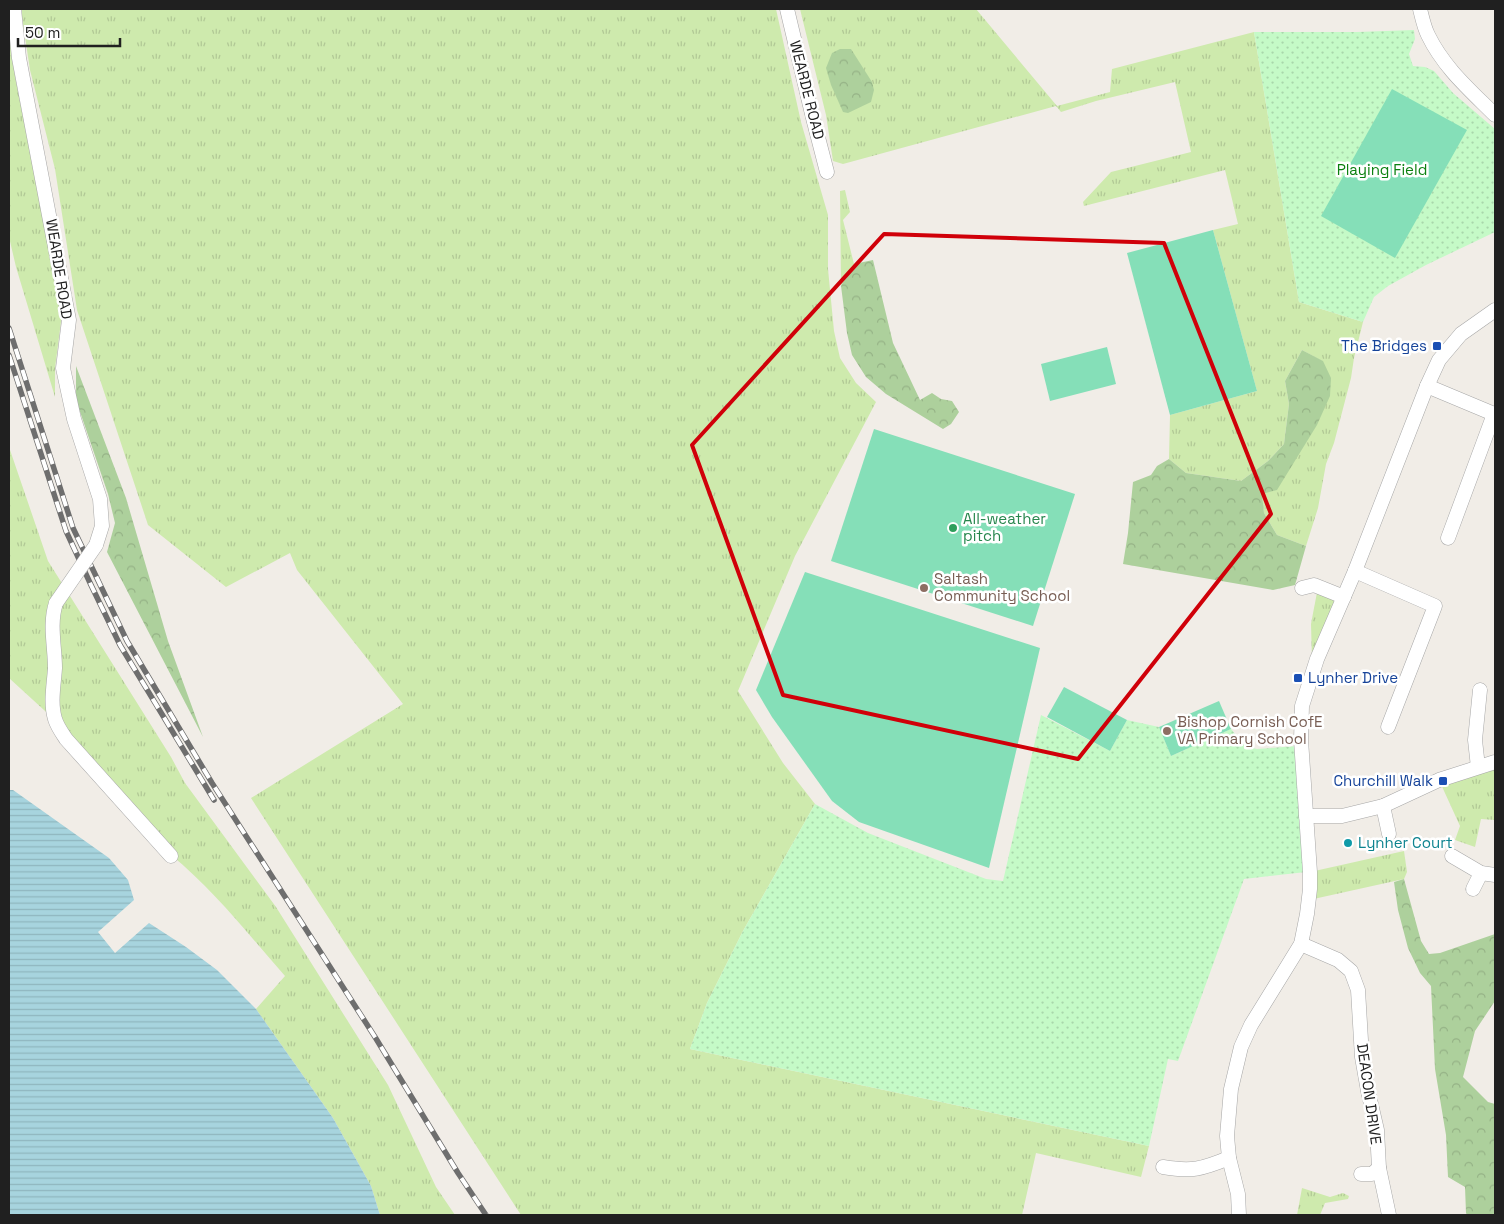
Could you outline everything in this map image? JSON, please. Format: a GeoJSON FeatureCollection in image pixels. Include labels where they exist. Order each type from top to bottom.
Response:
{"type":"FeatureCollection","features":[{"type":"Feature","properties":{"kind":"street","name":"WEARDE ROAD"},"geometry":{"type":"LineString","coordinates":[[14,9],[19,58],[69,320],[64,368],[74,419],[100,500],[102,526],[96,545],[56,603],[53,612],[55,719],[66,739],[171,856]]}},
{"type":"Feature","properties":{"kind":"street","name":"WEARDE ROAD"},"geometry":{"type":"LineString","coordinates":[[787,9],[828,172]]}},
{"type":"Feature","properties":{"kind":"street"},"geometry":{"type":"LineString","coordinates":[[1420,9],[1428,33],[1450,70],[1464,86],[1494,112]]}},
{"type":"Feature","properties":{"kind":"street"},"geometry":{"type":"LineString","coordinates":[[1239,1215],[1238,1194],[1229,1158],[1227,1136],[1232,1089],[1241,1048],[1251,1025],[1300,944],[1307,914],[1310,888],[1301,740],[1302,706],[1317,659],[1355,571],[1427,386],[1439,360],[1461,334],[1495,310]]}},
{"type":"Feature","properties":{"kind":"street"},"geometry":{"type":"LineString","coordinates":[[1427,386],[1494,414],[1448,538]]}},
{"type":"Feature","properties":{"kind":"street"},"geometry":{"type":"LineString","coordinates":[[1355,571],[1435,606],[1388,727]]}},
{"type":"Feature","properties":{"kind":"street"},"geometry":{"type":"LineString","coordinates":[[1302,588],[1314,585],[1344,597]]}},
{"type":"Feature","properties":{"kind":"street"},"geometry":{"type":"LineString","coordinates":[[1478,767],[1475,740],[1480,690]]}},
{"type":"Feature","properties":{"kind":"street"},"geometry":{"type":"LineString","coordinates":[[1306,816],[1342,816],[1383,806],[1439,780],[1495,762]]}},
{"type":"Feature","properties":{"kind":"street"},"geometry":{"type":"LineString","coordinates":[[1383,806],[1389,834]]}},
{"type":"Feature","properties":{"kind":"street"},"geometry":{"type":"LineString","coordinates":[[1452,856],[1481,873],[1495,875]]}},
{"type":"Feature","properties":{"kind":"street"},"geometry":{"type":"LineString","coordinates":[[1473,889],[1481,873]]}},
{"type":"Feature","properties":{"kind":"street","name":"DEACON DRIVE"},"geometry":{"type":"LineString","coordinates":[[1300,944],[1338,960],[1351,971],[1358,990],[1362,1058],[1368,1092],[1378,1130],[1379,1168],[1389,1215]]}},
{"type":"Feature","properties":{"kind":"street"},"geometry":{"type":"LineString","coordinates":[[1163,1167],[1182,1170],[1202,1169],[1229,1158]]}},
{"type":"Feature","properties":{"kind":"street"},"geometry":{"type":"LineString","coordinates":[[1361,1174],[1372,1174],[1379,1168]]}},
{"type":"Feature","properties":{"kind":"highlighted area"},"geometry":{"type":"Polygon","coordinates":[[[884,234],[1164,243],[1271,514],[1078,759],[783,695],[692,445],[884,234]]]}},
{"type":"Feature","properties":{"kind":"green space"},"geometry":{"type":"Polygon","coordinates":[[[9,9],[15,76],[62,314],[55,368],[55,397],[16,267],[9,237],[9,9]]]}},
{"type":"Feature","properties":{"kind":"green space"},"geometry":{"type":"Polygon","coordinates":[[[22,9],[776,9],[801,122],[828,215],[828,269],[834,331],[840,358],[856,383],[876,402],[795,556],[738,691],[783,763],[815,804],[743,931],[707,1003],[690,1049],[1149,1146],[1141,1177],[1036,1153],[1022,1215],[521,1215],[251,798],[403,704],[297,570],[290,553],[226,587],[148,525],[77,310],[55,169],[30,70],[22,9]]]}},
{"type":"Feature","properties":{"kind":"green space"},"geometry":{"type":"Polygon","coordinates":[[[800,9],[976,9],[1057,106],[1110,92],[1112,69],[1254,32],[1299,302],[1363,322],[1351,378],[1334,443],[1326,464],[1318,508],[1306,546],[1277,535],[1264,513],[1262,494],[1322,361],[1302,350],[1285,381],[1289,404],[1284,444],[1268,461],[1241,481],[1186,473],[1169,459],[1170,415],[1257,391],[1213,230],[1238,224],[1225,170],[1084,206],[1083,202],[1111,172],[1191,152],[1175,82],[1096,101],[1061,112],[1056,106],[843,164],[833,161],[826,115],[800,9]]]}},
{"type":"Feature","properties":{"kind":"green space","name":"Playing Field"},"geometry":{"type":"Polygon","coordinates":[[[1414,30],[1415,39],[1409,54],[1413,66],[1425,67],[1434,71],[1453,93],[1495,129],[1495,232],[1426,265],[1388,286],[1374,297],[1363,322],[1299,302],[1254,32],[1414,30]]]}},
{"type":"Feature","properties":{"kind":"green space"},"geometry":{"type":"Polygon","coordinates":[[[840,49],[851,49],[872,82],[874,90],[871,102],[848,113],[843,112],[826,68],[832,53],[840,49]]]}},
{"type":"Feature","properties":{"kind":"green space"},"geometry":{"type":"Polygon","coordinates":[[[1392,89],[1467,130],[1395,258],[1321,216],[1392,89]]]}},
{"type":"Feature","properties":{"kind":"green space"},"geometry":{"type":"Polygon","coordinates":[[[845,190],[850,212],[843,220],[854,264],[841,286],[840,191],[845,190]]]}},
{"type":"Feature","properties":{"kind":"green space"},"geometry":{"type":"Polygon","coordinates":[[[1213,230],[1257,391],[1170,415],[1127,253],[1213,230]]]}},
{"type":"Feature","properties":{"kind":"green space"},"geometry":{"type":"Polygon","coordinates":[[[873,260],[893,343],[920,400],[932,393],[941,399],[952,401],[959,412],[951,424],[943,429],[886,394],[866,377],[852,355],[841,286],[854,264],[873,260]]]}},
{"type":"Feature","properties":{"kind":"green space"},"geometry":{"type":"Polygon","coordinates":[[[1107,347],[1116,384],[1050,401],[1041,364],[1107,347]]]}},
{"type":"Feature","properties":{"kind":"green space"},"geometry":{"type":"Polygon","coordinates":[[[1302,350],[1323,361],[1331,378],[1330,396],[1317,425],[1277,490],[1262,494],[1264,513],[1277,535],[1306,546],[1295,585],[1273,590],[1123,564],[1133,482],[1151,475],[1157,466],[1169,459],[1186,473],[1241,481],[1268,461],[1284,444],[1289,404],[1285,381],[1302,350]]]}},
{"type":"Feature","properties":{"kind":"green space"},"geometry":{"type":"Polygon","coordinates":[[[76,366],[126,498],[168,641],[203,737],[107,552],[115,523],[108,494],[76,400],[76,366]]]}},
{"type":"Feature","properties":{"kind":"green space","name":"All-weather pitch"},"geometry":{"type":"Polygon","coordinates":[[[874,429],[1075,494],[1033,626],[831,561],[874,429]]]}},
{"type":"Feature","properties":{"kind":"green space"},"geometry":{"type":"Polygon","coordinates":[[[9,447],[48,561],[171,757],[185,783],[276,907],[388,1085],[436,1187],[455,1215],[380,1215],[371,1186],[333,1118],[256,1009],[285,976],[202,883],[171,855],[56,721],[9,678],[9,447]]]}},
{"type":"Feature","properties":{"kind":"green space"},"geometry":{"type":"Polygon","coordinates":[[[805,572],[1040,648],[989,868],[859,822],[832,801],[772,717],[756,690],[805,572]]]}},
{"type":"Feature","properties":{"kind":"green space"},"geometry":{"type":"Polygon","coordinates":[[[1318,587],[1340,598],[1312,660],[1311,624],[1318,587]]]}},
{"type":"Feature","properties":{"kind":"green space"},"geometry":{"type":"Polygon","coordinates":[[[1064,687],[1127,720],[1110,751],[1047,717],[1064,687]]]}},
{"type":"Feature","properties":{"kind":"green space"},"geometry":{"type":"Polygon","coordinates":[[[1219,701],[1231,729],[1171,756],[1159,727],[1219,701]]]}},
{"type":"Feature","properties":{"kind":"green space"},"geometry":{"type":"Polygon","coordinates":[[[1041,715],[1110,751],[1127,720],[1159,727],[1171,756],[1231,729],[1245,746],[1257,749],[1298,746],[1306,872],[1244,879],[1178,1061],[1168,1059],[1149,1146],[690,1049],[707,1003],[743,931],[815,804],[868,833],[986,879],[1003,881],[1041,715]]]}},
{"type":"Feature","properties":{"kind":"green space"},"geometry":{"type":"Polygon","coordinates":[[[1495,762],[1495,820],[1481,819],[1475,847],[1455,840],[1460,826],[1439,780],[1495,762]]]}},
{"type":"Feature","properties":{"kind":"green space"},"geometry":{"type":"Polygon","coordinates":[[[1404,851],[1407,872],[1404,879],[1309,900],[1310,872],[1404,851]]]}},
{"type":"Feature","properties":{"kind":"green space"},"geometry":{"type":"Polygon","coordinates":[[[1404,879],[1421,941],[1429,954],[1440,953],[1495,934],[1495,1001],[1475,1031],[1463,1077],[1488,1102],[1495,1104],[1495,1215],[1467,1215],[1465,1187],[1448,1177],[1446,1135],[1435,1069],[1431,986],[1420,973],[1408,948],[1398,910],[1394,882],[1404,879]]]}},
{"type":"Feature","properties":{"kind":"green space"},"geometry":{"type":"Polygon","coordinates":[[[1302,1188],[1330,1197],[1343,1193],[1349,1196],[1348,1199],[1325,1203],[1320,1215],[1297,1215],[1302,1188]]]}},
{"type":"Feature","properties":{"kind":"water"},"geometry":{"type":"Polygon","coordinates":[[[9,790],[13,790],[109,858],[128,880],[134,900],[98,932],[115,953],[149,923],[217,970],[256,1009],[333,1118],[371,1186],[380,1215],[9,1215],[9,790]]]}},
{"type":"Feature","properties":{"kind":"railway"},"geometry":{"type":"LineString","coordinates":[[9,328],[73,528],[127,641],[212,783],[375,1037],[458,1173],[486,1215]]}},
{"type":"Feature","properties":{"kind":"railway"},"geometry":{"type":"LineString","coordinates":[[9,355],[66,531],[120,645],[214,800]]}},
{"type":"Feature","properties":{"kind":"place","name":"The Bridges"},"geometry":{"type":"Point","coordinates":[1437,346]}},
{"type":"Feature","properties":{"kind":"place","name":"All-weather pitch"},"geometry":{"type":"Point","coordinates":[953,528]}},
{"type":"Feature","properties":{"kind":"place","name":"Saltash Community School"},"geometry":{"type":"Point","coordinates":[924,588]}},
{"type":"Feature","properties":{"kind":"place","name":"Lynher Drive"},"geometry":{"type":"Point","coordinates":[1298,678]}},
{"type":"Feature","properties":{"kind":"place","name":"Bishop Cornish CofE VA Primary School"},"geometry":{"type":"Point","coordinates":[1167,731]}},
{"type":"Feature","properties":{"kind":"place","name":"Churchill Walk"},"geometry":{"type":"Point","coordinates":[1443,781]}},
{"type":"Feature","properties":{"kind":"place","name":"Lynher Court"},"geometry":{"type":"Point","coordinates":[1348,843]}}]}
